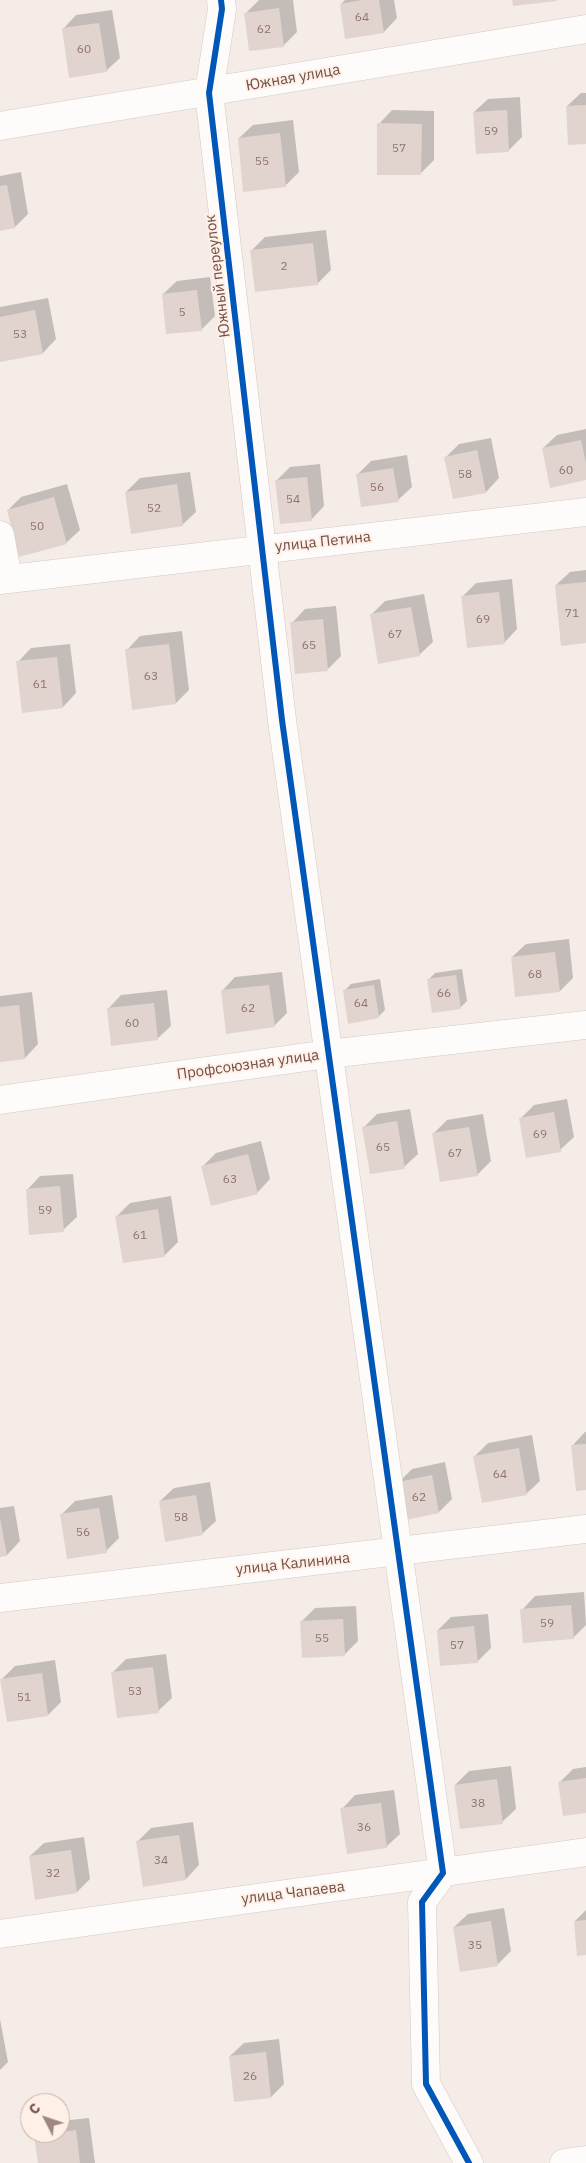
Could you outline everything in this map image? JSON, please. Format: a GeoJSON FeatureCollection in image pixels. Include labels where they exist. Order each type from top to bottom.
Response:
{"type":"FeatureCollection","features":[{"type":"Feature","properties":{"kind":"street","name":"Южный переулок"},"geometry":{"type":"LineString","coordinates":[[221,0],[222,9],[209,93],[282,720],[400,1552],[443,1874]]}},
{"type":"Feature","properties":{"kind":"street","name":"Южная улица"},"geometry":{"type":"LineString","coordinates":[[0,126],[209,93],[586,29]]}},
{"type":"Feature","properties":{"kind":"street","name":"улица Петина"},"geometry":{"type":"LineString","coordinates":[[4,579],[586,512]]}},
{"type":"Feature","properties":{"kind":"street"},"geometry":{"type":"LineString","coordinates":[[0,534],[4,579]]}},
{"type":"Feature","properties":{"kind":"street","name":"Профсоюзная улица"},"geometry":{"type":"LineString","coordinates":[[0,1100],[328,1054],[586,1025]]}},
{"type":"Feature","properties":{"kind":"street","name":"улица Калинина"},"geometry":{"type":"LineString","coordinates":[[0,1598],[586,1529]]}},
{"type":"Feature","properties":{"kind":"street","name":"улица Чапаева"},"geometry":{"type":"LineString","coordinates":[[0,1934],[144,1912],[443,1874],[586,1852]]}},
{"type":"Feature","properties":{"kind":"street"},"geometry":{"type":"LineString","coordinates":[[443,1874],[422,1902],[426,2084],[468,2163]]}},
{"type":"Feature","properties":{"kind":"street"},"geometry":{"type":"LineString","coordinates":[[564,2163],[586,2160]]}},
{"type":"Feature","properties":{"kind":"building"},"geometry":{"type":"Polygon","coordinates":[[[362,0],[379,0],[384,33],[345,39],[340,4],[362,0]]]}},
{"type":"Feature","properties":{"kind":"building"},"geometry":{"type":"Polygon","coordinates":[[[512,0],[557,0],[557,1],[513,6],[512,0]]]}},
{"type":"Feature","properties":{"kind":"building"},"geometry":{"type":"Polygon","coordinates":[[[279,8],[284,47],[249,51],[244,13],[279,8]]]}},
{"type":"Feature","properties":{"kind":"building"},"geometry":{"type":"Polygon","coordinates":[[[99,23],[107,72],[69,78],[62,28],[99,23]]]}},
{"type":"Feature","properties":{"kind":"building"},"geometry":{"type":"Polygon","coordinates":[[[586,105],[586,144],[568,145],[566,106],[586,105]]]}},
{"type":"Feature","properties":{"kind":"building"},"geometry":{"type":"Polygon","coordinates":[[[507,110],[509,152],[476,154],[473,112],[507,110]]]}},
{"type":"Feature","properties":{"kind":"building"},"geometry":{"type":"Polygon","coordinates":[[[377,123],[422,124],[421,175],[377,175],[377,123]]]}},
{"type":"Feature","properties":{"kind":"building"},"geometry":{"type":"Polygon","coordinates":[[[280,133],[286,187],[243,192],[238,138],[280,133]]]}},
{"type":"Feature","properties":{"kind":"building"},"geometry":{"type":"Polygon","coordinates":[[[7,185],[15,228],[0,231],[0,186],[7,185]]]}},
{"type":"Feature","properties":{"kind":"building"},"geometry":{"type":"Polygon","coordinates":[[[313,243],[318,285],[255,292],[250,250],[313,243]]]}},
{"type":"Feature","properties":{"kind":"building"},"geometry":{"type":"Polygon","coordinates":[[[197,290],[202,331],[166,334],[162,294],[197,290]]]}},
{"type":"Feature","properties":{"kind":"building"},"geometry":{"type":"Polygon","coordinates":[[[35,310],[43,354],[0,362],[0,317],[35,310]]]}},
{"type":"Feature","properties":{"kind":"building"},"geometry":{"type":"Polygon","coordinates":[[[581,440],[586,463],[586,480],[550,488],[542,448],[581,440]]]}},
{"type":"Feature","properties":{"kind":"building"},"geometry":{"type":"Polygon","coordinates":[[[477,450],[486,493],[453,499],[444,457],[477,450]]]}},
{"type":"Feature","properties":{"kind":"building"},"geometry":{"type":"Polygon","coordinates":[[[393,468],[399,502],[361,507],[356,474],[393,468]]]}},
{"type":"Feature","properties":{"kind":"building"},"geometry":{"type":"Polygon","coordinates":[[[307,477],[312,521],[280,524],[275,480],[307,477]]]}},
{"type":"Feature","properties":{"kind":"building"},"geometry":{"type":"Polygon","coordinates":[[[177,484],[183,526],[131,534],[125,492],[177,484]]]}},
{"type":"Feature","properties":{"kind":"building"},"geometry":{"type":"Polygon","coordinates":[[[54,497],[67,544],[19,557],[7,510],[54,497]]]}},
{"type":"Feature","properties":{"kind":"building"},"geometry":{"type":"Polygon","coordinates":[[[586,582],[586,643],[561,646],[555,585],[586,582]]]}},
{"type":"Feature","properties":{"kind":"building"},"geometry":{"type":"Polygon","coordinates":[[[499,592],[505,644],[467,648],[461,596],[499,592]]]}},
{"type":"Feature","properties":{"kind":"building"},"geometry":{"type":"Polygon","coordinates":[[[411,607],[420,656],[378,664],[370,614],[411,607]]]}},
{"type":"Feature","properties":{"kind":"building"},"geometry":{"type":"Polygon","coordinates":[[[323,619],[328,671],[295,674],[290,622],[323,619]]]}},
{"type":"Feature","properties":{"kind":"building"},"geometry":{"type":"Polygon","coordinates":[[[169,644],[176,704],[132,710],[125,649],[169,644]]]}},
{"type":"Feature","properties":{"kind":"building"},"geometry":{"type":"Polygon","coordinates":[[[57,657],[63,708],[22,713],[16,661],[57,657]]]}},
{"type":"Feature","properties":{"kind":"building"},"geometry":{"type":"Polygon","coordinates":[[[555,952],[560,992],[515,997],[511,957],[555,952]]]}},
{"type":"Feature","properties":{"kind":"building"},"geometry":{"type":"Polygon","coordinates":[[[456,975],[461,1009],[432,1013],[427,979],[456,975]]]}},
{"type":"Feature","properties":{"kind":"building"},"geometry":{"type":"Polygon","coordinates":[[[269,985],[275,1027],[226,1034],[221,990],[269,985]]]}},
{"type":"Feature","properties":{"kind":"building"},"geometry":{"type":"Polygon","coordinates":[[[374,985],[379,1018],[348,1024],[343,990],[374,985]]]}},
{"type":"Feature","properties":{"kind":"building"},"geometry":{"type":"Polygon","coordinates":[[[154,1003],[158,1040],[111,1046],[107,1008],[154,1003]]]}},
{"type":"Feature","properties":{"kind":"building"},"geometry":{"type":"Polygon","coordinates":[[[19,1005],[25,1059],[0,1062],[0,1007],[19,1005]]]}},
{"type":"Feature","properties":{"kind":"building"},"geometry":{"type":"Polygon","coordinates":[[[554,1112],[561,1152],[526,1158],[519,1118],[554,1112]]]}},
{"type":"Feature","properties":{"kind":"building"},"geometry":{"type":"Polygon","coordinates":[[[397,1121],[405,1169],[370,1174],[362,1127],[397,1121]]]}},
{"type":"Feature","properties":{"kind":"building"},"geometry":{"type":"Polygon","coordinates":[[[469,1127],[478,1176],[440,1182],[432,1133],[469,1127]]]}},
{"type":"Feature","properties":{"kind":"building"},"geometry":{"type":"Polygon","coordinates":[[[248,1154],[258,1194],[211,1206],[201,1166],[248,1154]]]}},
{"type":"Feature","properties":{"kind":"building"},"geometry":{"type":"Polygon","coordinates":[[[60,1186],[64,1232],[29,1235],[26,1189],[60,1186]]]}},
{"type":"Feature","properties":{"kind":"building"},"geometry":{"type":"Polygon","coordinates":[[[158,1209],[165,1257],[123,1263],[115,1216],[158,1209]]]}},
{"type":"Feature","properties":{"kind":"building"},"geometry":{"type":"Polygon","coordinates":[[[586,1444],[586,1490],[576,1491],[571,1445],[586,1444]]]}},
{"type":"Feature","properties":{"kind":"building"},"geometry":{"type":"Polygon","coordinates":[[[519,1448],[527,1495],[482,1503],[473,1456],[519,1448]]]}},
{"type":"Feature","properties":{"kind":"building"},"geometry":{"type":"Polygon","coordinates":[[[432,1475],[439,1513],[406,1520],[398,1482],[432,1475]]]}},
{"type":"Feature","properties":{"kind":"building"},"geometry":{"type":"Polygon","coordinates":[[[196,1495],[203,1535],[165,1542],[159,1501],[196,1495]]]}},
{"type":"Feature","properties":{"kind":"building"},"geometry":{"type":"Polygon","coordinates":[[[99,1508],[107,1553],[67,1559],[60,1514],[99,1508]]]}},
{"type":"Feature","properties":{"kind":"building"},"geometry":{"type":"Polygon","coordinates":[[[0,1518],[7,1556],[0,1557],[0,1518]]]}},
{"type":"Feature","properties":{"kind":"building"},"geometry":{"type":"Polygon","coordinates":[[[571,1605],[574,1639],[523,1643],[520,1609],[571,1605]]]}},
{"type":"Feature","properties":{"kind":"building"},"geometry":{"type":"Polygon","coordinates":[[[343,1619],[345,1656],[302,1658],[300,1621],[343,1619]]]}},
{"type":"Feature","properties":{"kind":"building"},"geometry":{"type":"Polygon","coordinates":[[[474,1626],[478,1663],[440,1666],[437,1630],[474,1626]]]}},
{"type":"Feature","properties":{"kind":"building"},"geometry":{"type":"Polygon","coordinates":[[[153,1667],[159,1713],[117,1718],[111,1672],[153,1667]]]}},
{"type":"Feature","properties":{"kind":"building"},"geometry":{"type":"Polygon","coordinates":[[[42,1673],[48,1716],[7,1722],[0,1679],[42,1673]]]}},
{"type":"Feature","properties":{"kind":"building"},"geometry":{"type":"Polygon","coordinates":[[[586,1778],[586,1813],[563,1816],[558,1782],[586,1778]]]}},
{"type":"Feature","properties":{"kind":"building"},"geometry":{"type":"Polygon","coordinates":[[[497,1779],[503,1824],[460,1829],[454,1785],[497,1779]]]}},
{"type":"Feature","properties":{"kind":"building"},"geometry":{"type":"Polygon","coordinates":[[[381,1803],[387,1848],[347,1854],[340,1808],[381,1803]]]}},
{"type":"Feature","properties":{"kind":"building"},"geometry":{"type":"Polygon","coordinates":[[[179,1835],[186,1880],[143,1887],[136,1841],[179,1835]]]}},
{"type":"Feature","properties":{"kind":"building"},"geometry":{"type":"Polygon","coordinates":[[[71,1850],[77,1893],[35,1900],[29,1856],[71,1850]]]}},
{"type":"Feature","properties":{"kind":"building"},"geometry":{"type":"Polygon","coordinates":[[[586,1920],[586,1955],[577,1956],[574,1921],[586,1920]]]}},
{"type":"Feature","properties":{"kind":"building"},"geometry":{"type":"Polygon","coordinates":[[[491,1921],[498,1966],[460,1972],[453,1927],[491,1921]]]}},
{"type":"Feature","properties":{"kind":"building"},"geometry":{"type":"Polygon","coordinates":[[[266,2052],[271,2098],[234,2102],[229,2056],[266,2052]]]}},
{"type":"Feature","properties":{"kind":"building"},"geometry":{"type":"Polygon","coordinates":[[[76,2130],[80,2163],[38,2163],[35,2143],[70,2143],[70,2131],[76,2130]]]}},
{"type":"Feature","properties":{"kind":"cycle path"},"geometry":{"type":"LineString","coordinates":[[221,0],[222,9],[209,93],[282,720],[443,1873],[422,1902],[426,2084],[469,2163]]}}]}
